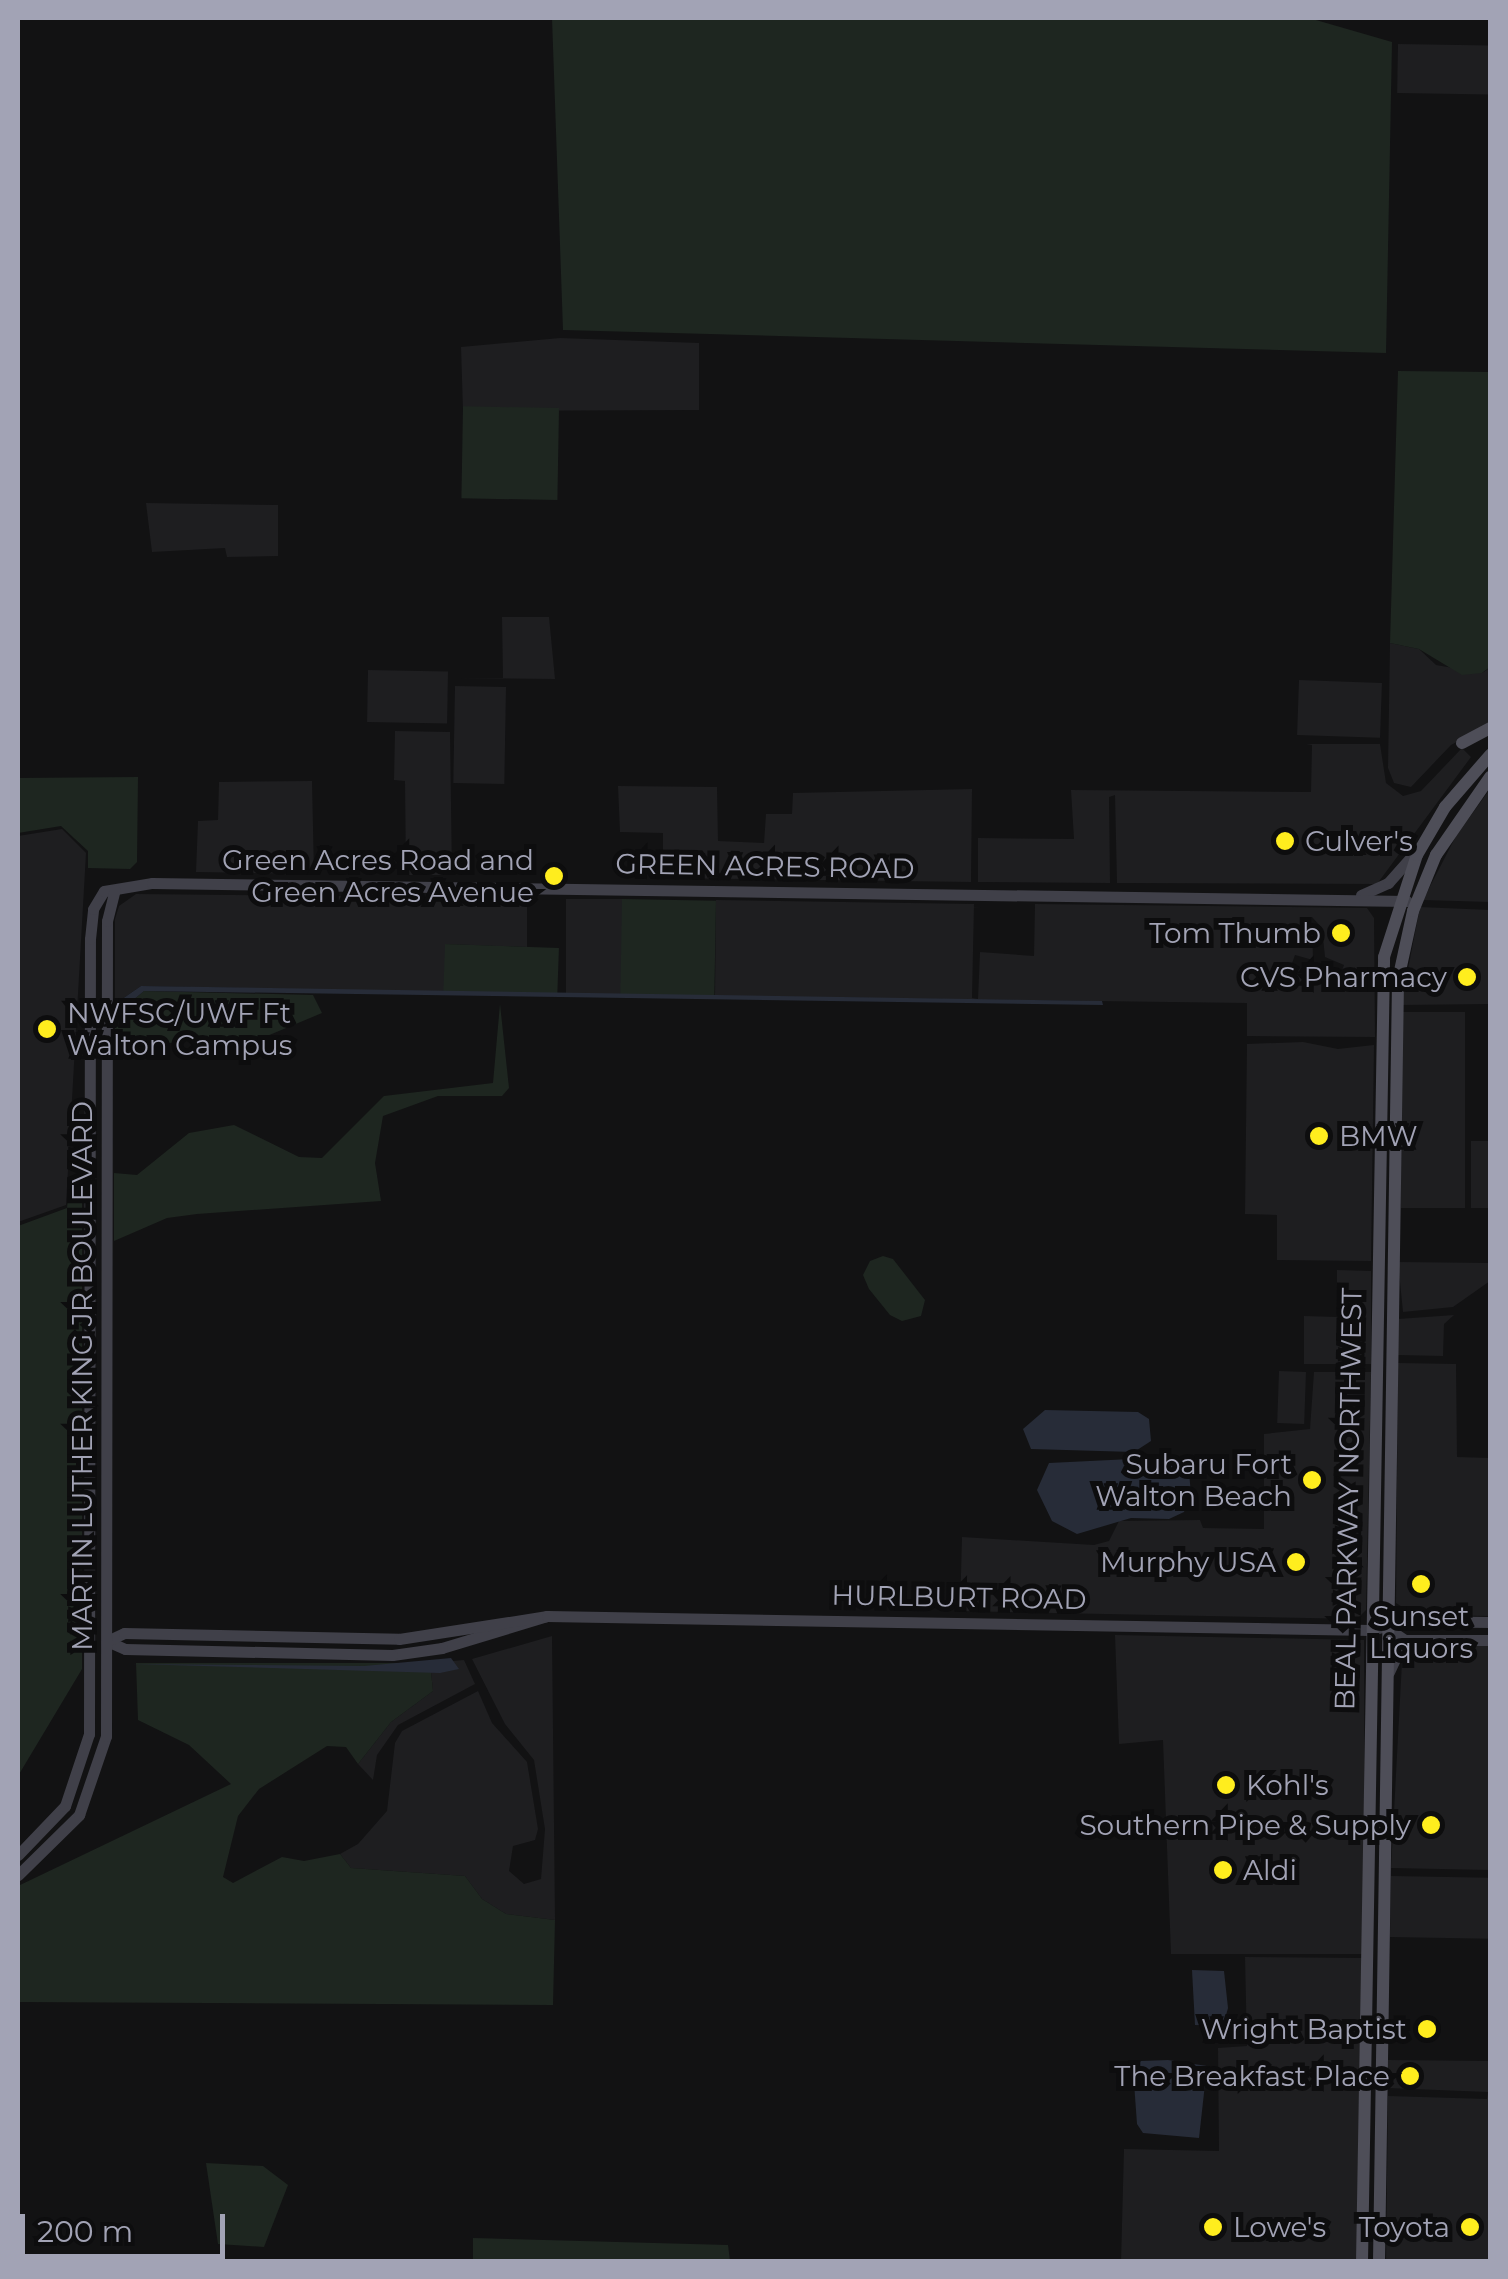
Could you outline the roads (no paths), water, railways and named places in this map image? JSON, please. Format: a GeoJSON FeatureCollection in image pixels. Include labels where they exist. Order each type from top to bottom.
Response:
{"type":"FeatureCollection","features":[{"type":"Feature","properties":{"kind":"main road"},"geometry":{"type":"LineString","coordinates":[[1462,743],[1490,728]]}},
{"type":"Feature","properties":{"kind":"main road","name":"BEAL PARKWAY NORTHWEST"},"geometry":{"type":"LineString","coordinates":[[1362,2262],[1381,1009],[1398,900],[1425,841],[1486,759]]}},
{"type":"Feature","properties":{"kind":"main road","name":"BEAL PARKWAY NORTHWEST"},"geometry":{"type":"LineString","coordinates":[[1379,2262],[1396,1009],[1402,952],[1416,902],[1450,830],[1490,778]]}},
{"type":"Feature","properties":{"kind":"main road"},"geometry":{"type":"LineString","coordinates":[[1354,898],[1388,884],[1425,841]]}},
{"type":"Feature","properties":{"kind":"main road","name":"GREEN ACRES ROAD"},"geometry":{"type":"LineString","coordinates":[[115,890],[162,883],[1354,898],[1416,902]]}},
{"type":"Feature","properties":{"kind":"main road","name":"MARTIN LUTHER KING JR BOULEVARD"},"geometry":{"type":"LineString","coordinates":[[18,1855],[48,1828],[76,1782],[90,1734],[90,919],[104,891],[115,890],[107,939],[107,1683],[103,1756],[86,1801],[60,1840],[18,1875]]}},
{"type":"Feature","properties":{"kind":"main road"},"geometry":{"type":"LineString","coordinates":[[107,1604],[114,1618],[142,1634]]}},
{"type":"Feature","properties":{"kind":"main road","name":"HURLBURT ROAD"},"geometry":{"type":"LineString","coordinates":[[90,1641],[142,1634],[399,1639],[547,1616],[1390,1630]]}},
{"type":"Feature","properties":{"kind":"main road","name":"HURLBURT ROAD"},"geometry":{"type":"LineString","coordinates":[[107,1641],[139,1650],[392,1654],[442,1648],[547,1616]]}},
{"type":"Feature","properties":{"kind":"main road"},"geometry":{"type":"LineString","coordinates":[[1390,1630],[1405,1621],[1490,1622]]}},
{"type":"Feature","properties":{"kind":"main road"},"geometry":{"type":"LineString","coordinates":[[1390,1630],[1419,1640],[1490,1640]]}},
{"type":"Feature","properties":{"kind":"main road"},"geometry":{"type":"LineString","coordinates":[[1389,1672],[1404,1646],[1419,1640]]}},
{"type":"Feature","properties":{"kind":"main road"},"geometry":{"type":"LineString","coordinates":[[107,1683],[115,1663],[139,1650]]}},
{"type":"Feature","properties":{"kind":"main road"},"geometry":{"type":"LineString","coordinates":[[1369,1752],[1387,1768]]}},
{"type":"Feature","properties":{"kind":"water"},"geometry":{"type":"Polygon","coordinates":[[[141,986],[1102,1001],[1103,1005],[144,991],[115,1015],[115,1004],[141,986]]]}},
{"type":"Feature","properties":{"kind":"water"},"geometry":{"type":"Polygon","coordinates":[[[1045,1410],[1138,1412],[1149,1419],[1151,1441],[1134,1452],[1031,1449],[1023,1429],[1045,1410]]]}},
{"type":"Feature","properties":{"kind":"water"},"geometry":{"type":"Polygon","coordinates":[[[1172,1457],[1189,1472],[1191,1494],[1184,1512],[1169,1519],[1131,1518],[1077,1534],[1052,1521],[1037,1490],[1049,1463],[1172,1457]]]}},
{"type":"Feature","properties":{"kind":"water"},"geometry":{"type":"Polygon","coordinates":[[[451,1658],[459,1669],[440,1673],[132,1664],[364,1666],[451,1658]]]}},
{"type":"Feature","properties":{"kind":"water"},"geometry":{"type":"Polygon","coordinates":[[[1192,1970],[1224,1971],[1228,2008],[1223,2026],[1195,2025],[1192,1970]]]}},
{"type":"Feature","properties":{"kind":"water"},"geometry":{"type":"Polygon","coordinates":[[[1168,2060],[1207,2066],[1199,2138],[1143,2133],[1137,2124],[1133,2069],[1141,2061],[1168,2060]]]}},
{"type":"Feature","properties":{"kind":"place","name":"Culver's"},"geometry":{"type":"Point","coordinates":[1285,841]}},
{"type":"Feature","properties":{"kind":"place","name":"Green Acres Road and Green Acres Avenue"},"geometry":{"type":"Point","coordinates":[554,876]}},
{"type":"Feature","properties":{"kind":"place","name":"Tom Thumb"},"geometry":{"type":"Point","coordinates":[1341,933]}},
{"type":"Feature","properties":{"kind":"place","name":"CVS Pharmacy"},"geometry":{"type":"Point","coordinates":[1467,977]}},
{"type":"Feature","properties":{"kind":"place","name":"NWFSC/UWF Ft Walton Campus"},"geometry":{"type":"Point","coordinates":[47,1029]}},
{"type":"Feature","properties":{"kind":"place","name":"BMW"},"geometry":{"type":"Point","coordinates":[1319,1136]}},
{"type":"Feature","properties":{"kind":"place","name":"Subaru Fort Walton Beach"},"geometry":{"type":"Point","coordinates":[1312,1480]}},
{"type":"Feature","properties":{"kind":"place","name":"Murphy USA"},"geometry":{"type":"Point","coordinates":[1296,1562]}},
{"type":"Feature","properties":{"kind":"place","name":"Sunset Liquors"},"geometry":{"type":"Point","coordinates":[1421,1584]}},
{"type":"Feature","properties":{"kind":"place","name":"Kohl's"},"geometry":{"type":"Point","coordinates":[1226,1785]}},
{"type":"Feature","properties":{"kind":"place","name":"Southern Pipe & Supply"},"geometry":{"type":"Point","coordinates":[1431,1825]}},
{"type":"Feature","properties":{"kind":"place","name":"Aldi"},"geometry":{"type":"Point","coordinates":[1223,1870]}},
{"type":"Feature","properties":{"kind":"place","name":"Wright Baptist"},"geometry":{"type":"Point","coordinates":[1427,2029]}},
{"type":"Feature","properties":{"kind":"place","name":"The Breakfast Place"},"geometry":{"type":"Point","coordinates":[1410,2076]}},
{"type":"Feature","properties":{"kind":"place","name":"Lowe's"},"geometry":{"type":"Point","coordinates":[1213,2227]}},
{"type":"Feature","properties":{"kind":"place","name":"Toyota"},"geometry":{"type":"Point","coordinates":[1470,2227]}}]}
